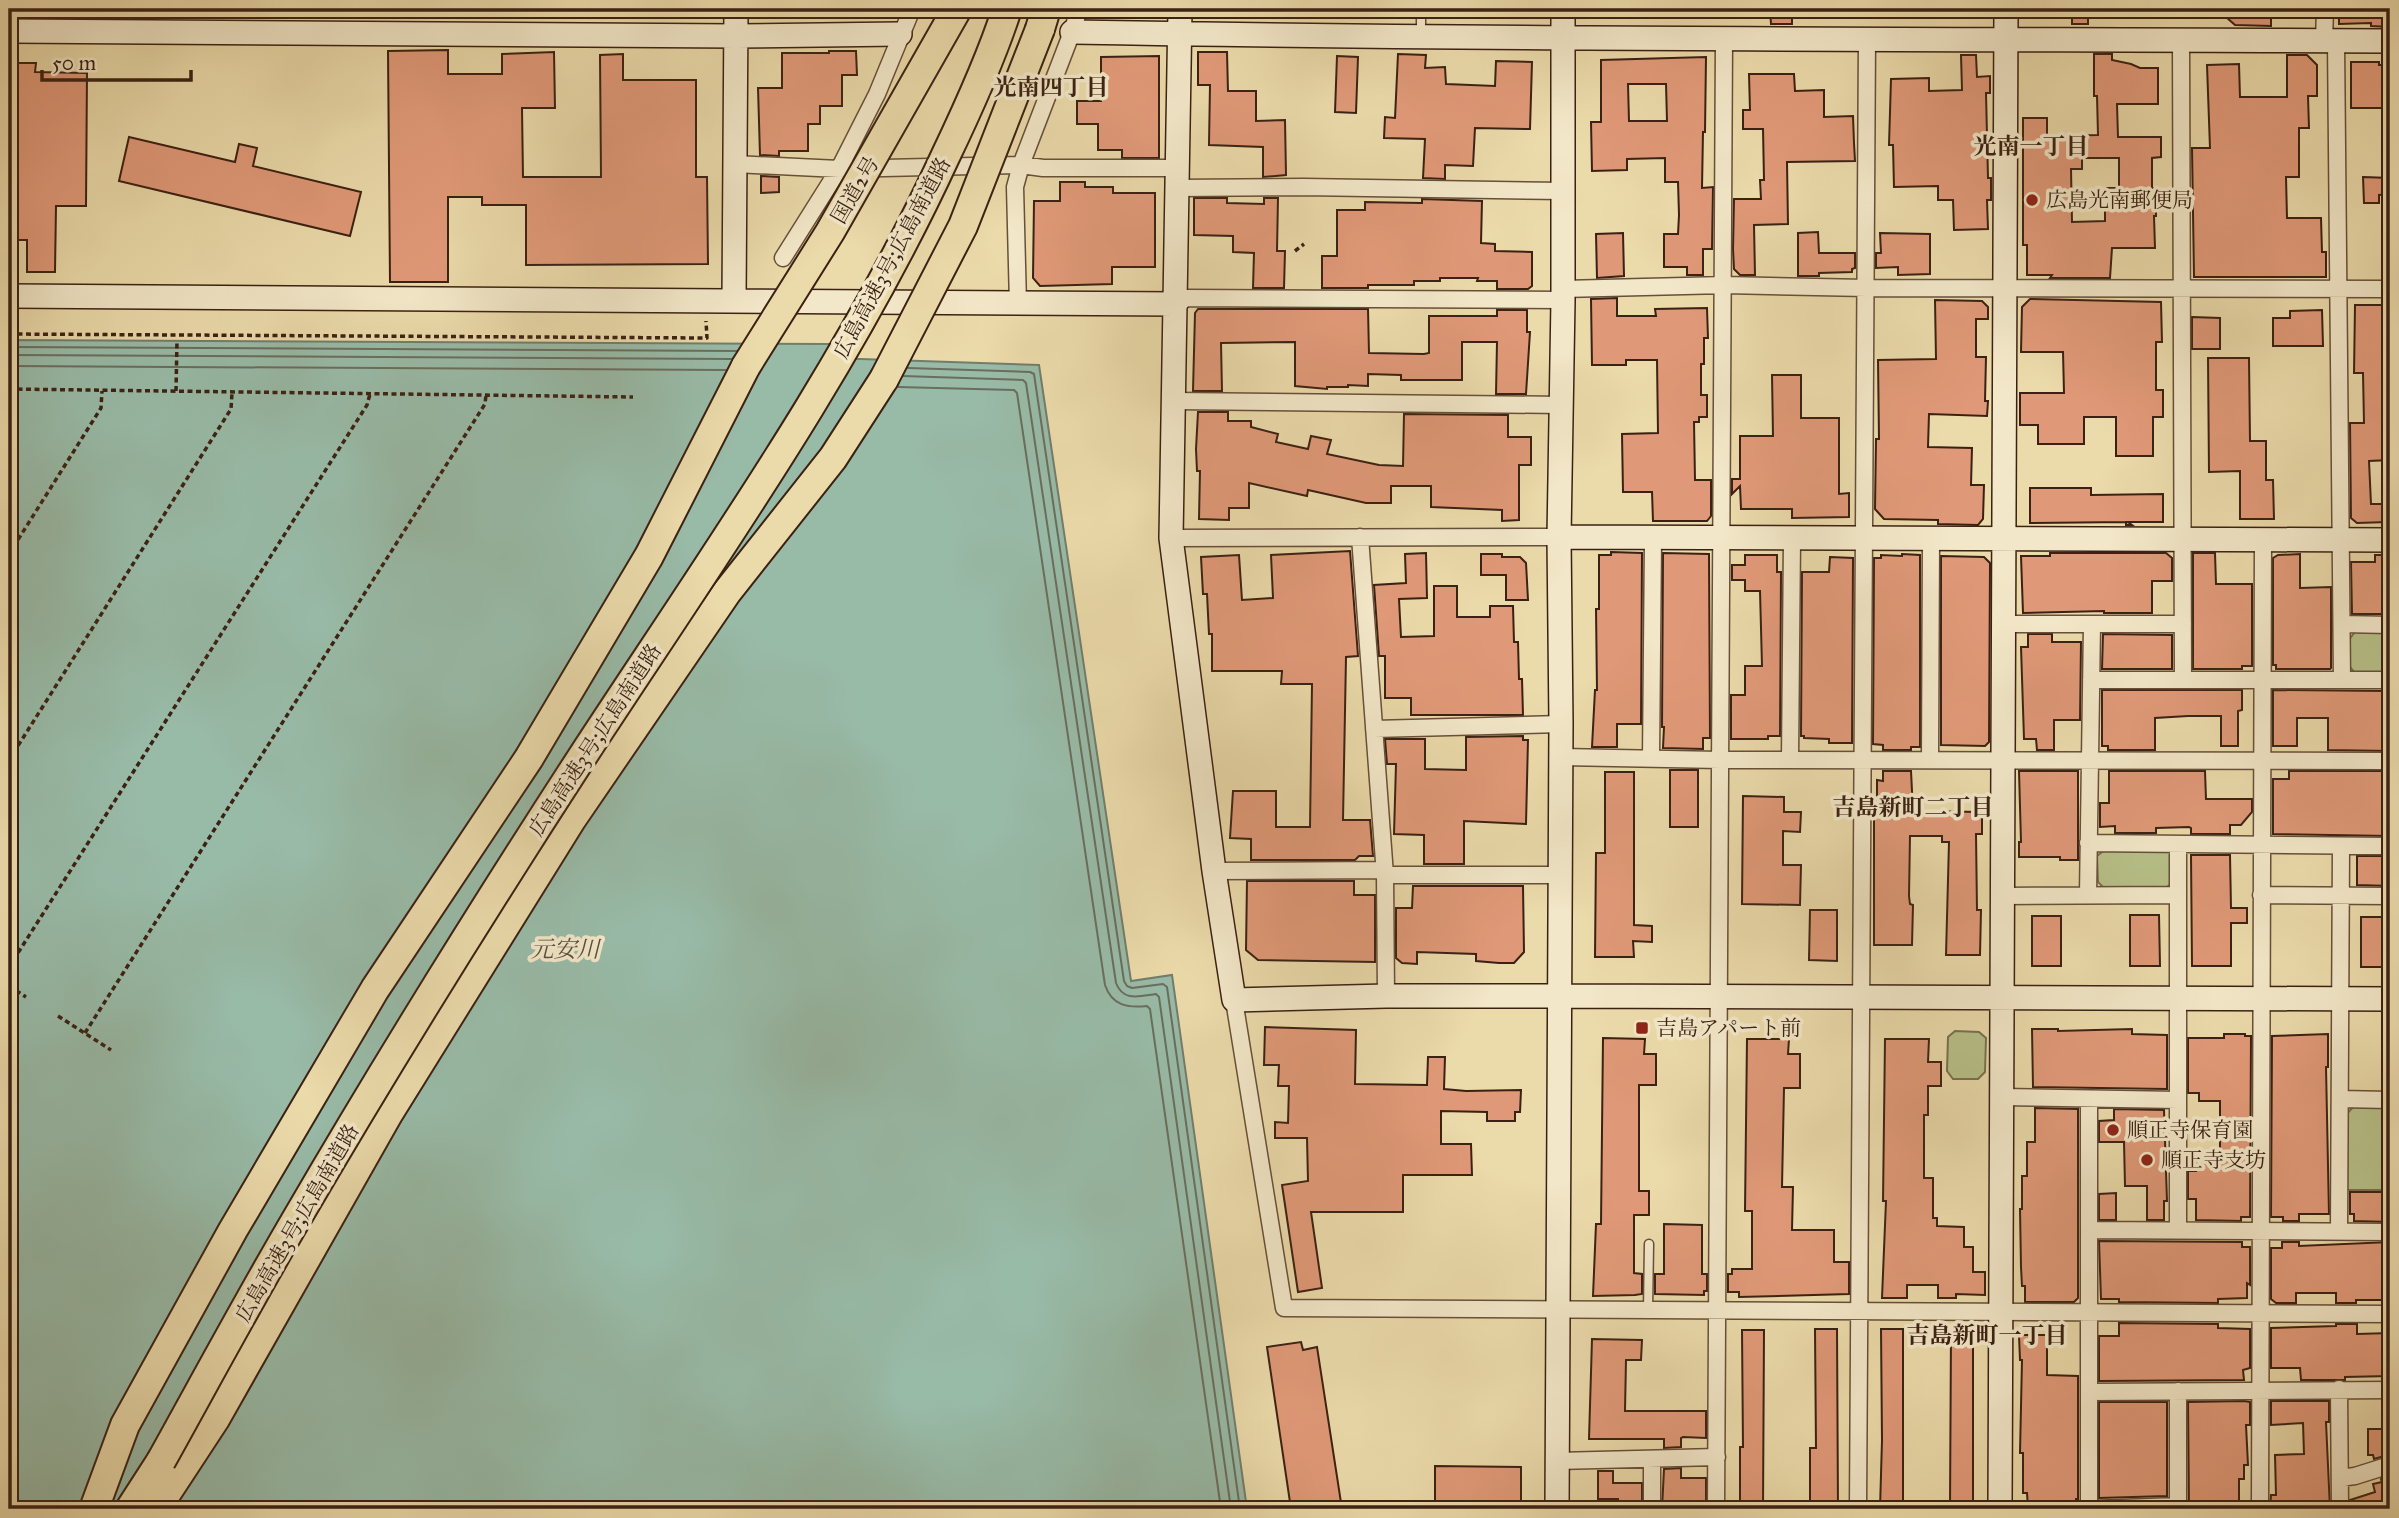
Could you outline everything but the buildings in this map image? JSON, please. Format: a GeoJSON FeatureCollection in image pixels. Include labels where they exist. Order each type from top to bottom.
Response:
{"type":"FeatureCollection","features":[{"type":"Feature","properties":{"kind":"highway","name":"国道2号"},"geometry":{"type":"LineString","coordinates":[[94,1509],[125,1426],[233,1230],[375,989],[529,758],[635,580],[746,366],[830,232],[957,9]]}},
{"type":"Feature","properties":{"kind":"highway","name":"広島高速3号;広島南道路"},"geometry":{"type":"LineString","coordinates":[[133,1509],[297,1218],[454,961],[581,759],[794,435],[857,329],[912,230],[960,125],[1007,9]]}},
{"type":"Feature","properties":{"kind":"highway"},"geometry":{"type":"LineString","coordinates":[[156,1509],[215,1419],[388,1114],[570,820],[727,592],[833,458],[884,379],[963,226],[1043,19]]}},
{"type":"Feature","properties":{"kind":"street"},"geometry":{"type":"LineString","coordinates":[[734,300],[736,9]]}},
{"type":"Feature","properties":{"kind":"street"},"geometry":{"type":"LineString","coordinates":[[783,258],[839,169],[877,94],[912,9]]}},
{"type":"Feature","properties":{"kind":"street"},"geometry":{"type":"LineString","coordinates":[[1017,304],[1016,187],[1021,165],[1079,9]]}},
{"type":"Feature","properties":{"kind":"street"},"geometry":{"type":"LineString","coordinates":[[1180,9],[1171,538],[1214,871],[1284,1308],[2390,1314]]}},
{"type":"Feature","properties":{"kind":"street"},"geometry":{"type":"LineString","coordinates":[[1557,1509],[1563,9]]}},
{"type":"Feature","properties":{"kind":"street"},"geometry":{"type":"LineString","coordinates":[[2000,1509],[2006,9]]}},
{"type":"Feature","properties":{"kind":"street"},"geometry":{"type":"LineString","coordinates":[[2325,9],[2330,41],[2338,289],[2343,680]]}},
{"type":"Feature","properties":{"kind":"street"},"geometry":{"type":"LineString","coordinates":[[9,31],[736,36],[900,34]]}},
{"type":"Feature","properties":{"kind":"street"},"geometry":{"type":"LineString","coordinates":[[1072,32],[1563,39],[2390,41]]}},
{"type":"Feature","properties":{"kind":"street"},"geometry":{"type":"LineString","coordinates":[[1716,1509],[1721,538],[1725,285],[1724,38]]}},
{"type":"Feature","properties":{"kind":"street"},"geometry":{"type":"LineString","coordinates":[[1858,1509],[1867,38]]}},
{"type":"Feature","properties":{"kind":"street"},"geometry":{"type":"LineString","coordinates":[[2180,40],[2183,680]]}},
{"type":"Feature","properties":{"kind":"street"},"geometry":{"type":"LineString","coordinates":[[735,164],[839,169],[1021,165],[1304,187],[1564,191]]}},
{"type":"Feature","properties":{"kind":"street"},"geometry":{"type":"LineString","coordinates":[[9,296],[1176,304],[1187,298],[1563,294],[1725,285],[1866,288],[2390,289]]}},
{"type":"Feature","properties":{"kind":"street"},"geometry":{"type":"LineString","coordinates":[[1174,401],[1562,405]]}},
{"type":"Feature","properties":{"kind":"street"},"geometry":{"type":"LineString","coordinates":[[1360,537],[1385,872],[1386,996]]}},
{"type":"Feature","properties":{"kind":"street"},"geometry":{"type":"LineString","coordinates":[[1171,538],[2390,540]]}},
{"type":"Feature","properties":{"kind":"street"},"geometry":{"type":"LineString","coordinates":[[1651,760],[1653,538]]}},
{"type":"Feature","properties":{"kind":"street"},"geometry":{"type":"LineString","coordinates":[[1790,760],[1792,538]]}},
{"type":"Feature","properties":{"kind":"street"},"geometry":{"type":"LineString","coordinates":[[2260,1509],[2263,538]]}},
{"type":"Feature","properties":{"kind":"street"},"geometry":{"type":"LineString","coordinates":[[1930,760],[1931,539]]}},
{"type":"Feature","properties":{"kind":"street"},"geometry":{"type":"LineString","coordinates":[[2004,624],[2183,624]]}},
{"type":"Feature","properties":{"kind":"street"},"geometry":{"type":"LineString","coordinates":[[2088,895],[2092,624]]}},
{"type":"Feature","properties":{"kind":"street"},"geometry":{"type":"LineString","coordinates":[[2342,624],[2390,625]]}},
{"type":"Feature","properties":{"kind":"street"},"geometry":{"type":"LineString","coordinates":[[2091,680],[2390,680]]}},
{"type":"Feature","properties":{"kind":"street"},"geometry":{"type":"LineString","coordinates":[[1374,729],[1561,724]]}},
{"type":"Feature","properties":{"kind":"street"},"geometry":{"type":"LineString","coordinates":[[1561,757],[1651,760],[2390,761]]}},
{"type":"Feature","properties":{"kind":"street"},"geometry":{"type":"LineString","coordinates":[[2088,843],[2390,846]]}},
{"type":"Feature","properties":{"kind":"street"},"geometry":{"type":"LineString","coordinates":[[2178,844],[2178,1231]]}},
{"type":"Feature","properties":{"kind":"street"},"geometry":{"type":"LineString","coordinates":[[2339,1232],[2341,846]]}},
{"type":"Feature","properties":{"kind":"street"},"geometry":{"type":"LineString","coordinates":[[1214,871],[1560,875]]}},
{"type":"Feature","properties":{"kind":"street"},"geometry":{"type":"LineString","coordinates":[[2003,896],[2178,895]]}},
{"type":"Feature","properties":{"kind":"street"},"geometry":{"type":"LineString","coordinates":[[2261,895],[2390,896]]}},
{"type":"Feature","properties":{"kind":"street"},"geometry":{"type":"LineString","coordinates":[[1234,1000],[1386,996],[2390,999]]}},
{"type":"Feature","properties":{"kind":"street"},"geometry":{"type":"LineString","coordinates":[[2002,1097],[2178,1100]]}},
{"type":"Feature","properties":{"kind":"street"},"geometry":{"type":"LineString","coordinates":[[2089,1098],[2089,1509]]}},
{"type":"Feature","properties":{"kind":"street"},"geometry":{"type":"LineString","coordinates":[[2340,1099],[2390,1100]]}},
{"type":"Feature","properties":{"kind":"street"},"geometry":{"type":"LineString","coordinates":[[2090,1230],[2390,1232]]}},
{"type":"Feature","properties":{"kind":"street"},"geometry":{"type":"LineString","coordinates":[[2089,1392],[2339,1389],[2390,1391]]}},
{"type":"Feature","properties":{"kind":"street"},"geometry":{"type":"LineString","coordinates":[[2339,1389],[2340,1509]]}},
{"type":"Feature","properties":{"kind":"street"},"geometry":{"type":"LineString","coordinates":[[2095,1509],[2178,1507],[2178,1391]]}},
{"type":"Feature","properties":{"kind":"street"},"geometry":{"type":"LineString","coordinates":[[1557,1461],[1717,1457]]}},
{"type":"Feature","properties":{"kind":"street"},"geometry":{"type":"LineString","coordinates":[[1652,1509],[1653,1458]]}},
{"type":"Feature","properties":{"kind":"street"},"geometry":{"type":"LineString","coordinates":[[2340,1478],[2390,1465]]}},
{"type":"Feature","properties":{"kind":"lane"},"geometry":{"type":"LineString","coordinates":[[1421,9],[1421,36]]}},
{"type":"Feature","properties":{"kind":"lane"},"geometry":{"type":"LineString","coordinates":[[1648,1310],[1649,1244]]}},
{"type":"Feature","properties":{"kind":"path"},"geometry":{"type":"LineString","coordinates":[[1295,251],[1304,244]]}},
{"type":"Feature","properties":{"kind":"path"},"geometry":{"type":"LineString","coordinates":[[9,334],[707,338],[706,312]]}},
{"type":"Feature","properties":{"kind":"path"},"geometry":{"type":"LineString","coordinates":[[176,392],[177,341]]}},
{"type":"Feature","properties":{"kind":"path"},"geometry":{"type":"LineString","coordinates":[[9,389],[633,397]]}},
{"type":"Feature","properties":{"kind":"path"},"geometry":{"type":"LineString","coordinates":[[9,554],[101,408],[102,391]]}},
{"type":"Feature","properties":{"kind":"path"},"geometry":{"type":"LineString","coordinates":[[9,760],[231,409],[232,393]]}},
{"type":"Feature","properties":{"kind":"path"},"geometry":{"type":"LineString","coordinates":[[9,967],[367,405],[370,394]]}},
{"type":"Feature","properties":{"kind":"path"},"geometry":{"type":"LineString","coordinates":[[85,1033],[485,404],[486,396]]}},
{"type":"Feature","properties":{"kind":"path"},"geometry":{"type":"LineString","coordinates":[[9,986],[26,997]]}},
{"type":"Feature","properties":{"kind":"path"},"geometry":{"type":"LineString","coordinates":[[58,1016],[111,1050]]}},
{"type":"Feature","properties":{"kind":"green space"},"geometry":{"type":"Polygon","coordinates":[[[2390,630],[2390,675],[2357,675],[2349,666],[2348,641],[2355,632],[2390,630]]]}},
{"type":"Feature","properties":{"kind":"green space"},"geometry":{"type":"Polygon","coordinates":[[[2165,846],[2172,856],[2171,884],[2161,891],[2107,891],[2098,882],[2097,856],[2107,848],[2165,846]]]}},
{"type":"Feature","properties":{"kind":"green space"},"geometry":{"type":"Polygon","coordinates":[[[1955,1031],[1979,1032],[1986,1038],[1985,1072],[1978,1079],[1953,1079],[1947,1071],[1948,1037],[1955,1031]]]}},
{"type":"Feature","properties":{"kind":"green space"},"geometry":{"type":"Polygon","coordinates":[[[2354,1106],[2390,1107],[2390,1190],[2344,1190],[2344,1117],[2354,1106]]]}},
{"type":"Feature","properties":{"kind":"water","name":"元安川"},"geometry":{"type":"Polygon","coordinates":[[[9,340],[829,344],[831,358],[1039,365],[1131,981],[1172,975],[1247,1509],[9,1509],[9,340]]]}},
{"type":"Feature","properties":{"kind":"place","name":"広島光南郵便局"},"geometry":{"type":"Point","coordinates":[2032,200]}},
{"type":"Feature","properties":{"kind":"place","name":"吉島アパート前"},"geometry":{"type":"Point","coordinates":[1642,1028]}},
{"type":"Feature","properties":{"kind":"place","name":"順正寺保育園"},"geometry":{"type":"Point","coordinates":[2113,1130]}},
{"type":"Feature","properties":{"kind":"place","name":"順正寺支坊"},"geometry":{"type":"Point","coordinates":[2147,1160]}},
{"type":"Feature","properties":{"kind":"district","name":"光南四丁目"},"geometry":{"type":"Point","coordinates":[1051,87]}},
{"type":"Feature","properties":{"kind":"district","name":"光南一丁目"},"geometry":{"type":"Point","coordinates":[2031,146]}},
{"type":"Feature","properties":{"kind":"district","name":"吉島新町二丁目"},"geometry":{"type":"Point","coordinates":[1913,807]}},
{"type":"Feature","properties":{"kind":"district","name":"吉島新町一丁目"},"geometry":{"type":"Point","coordinates":[1987,1335]}}]}
